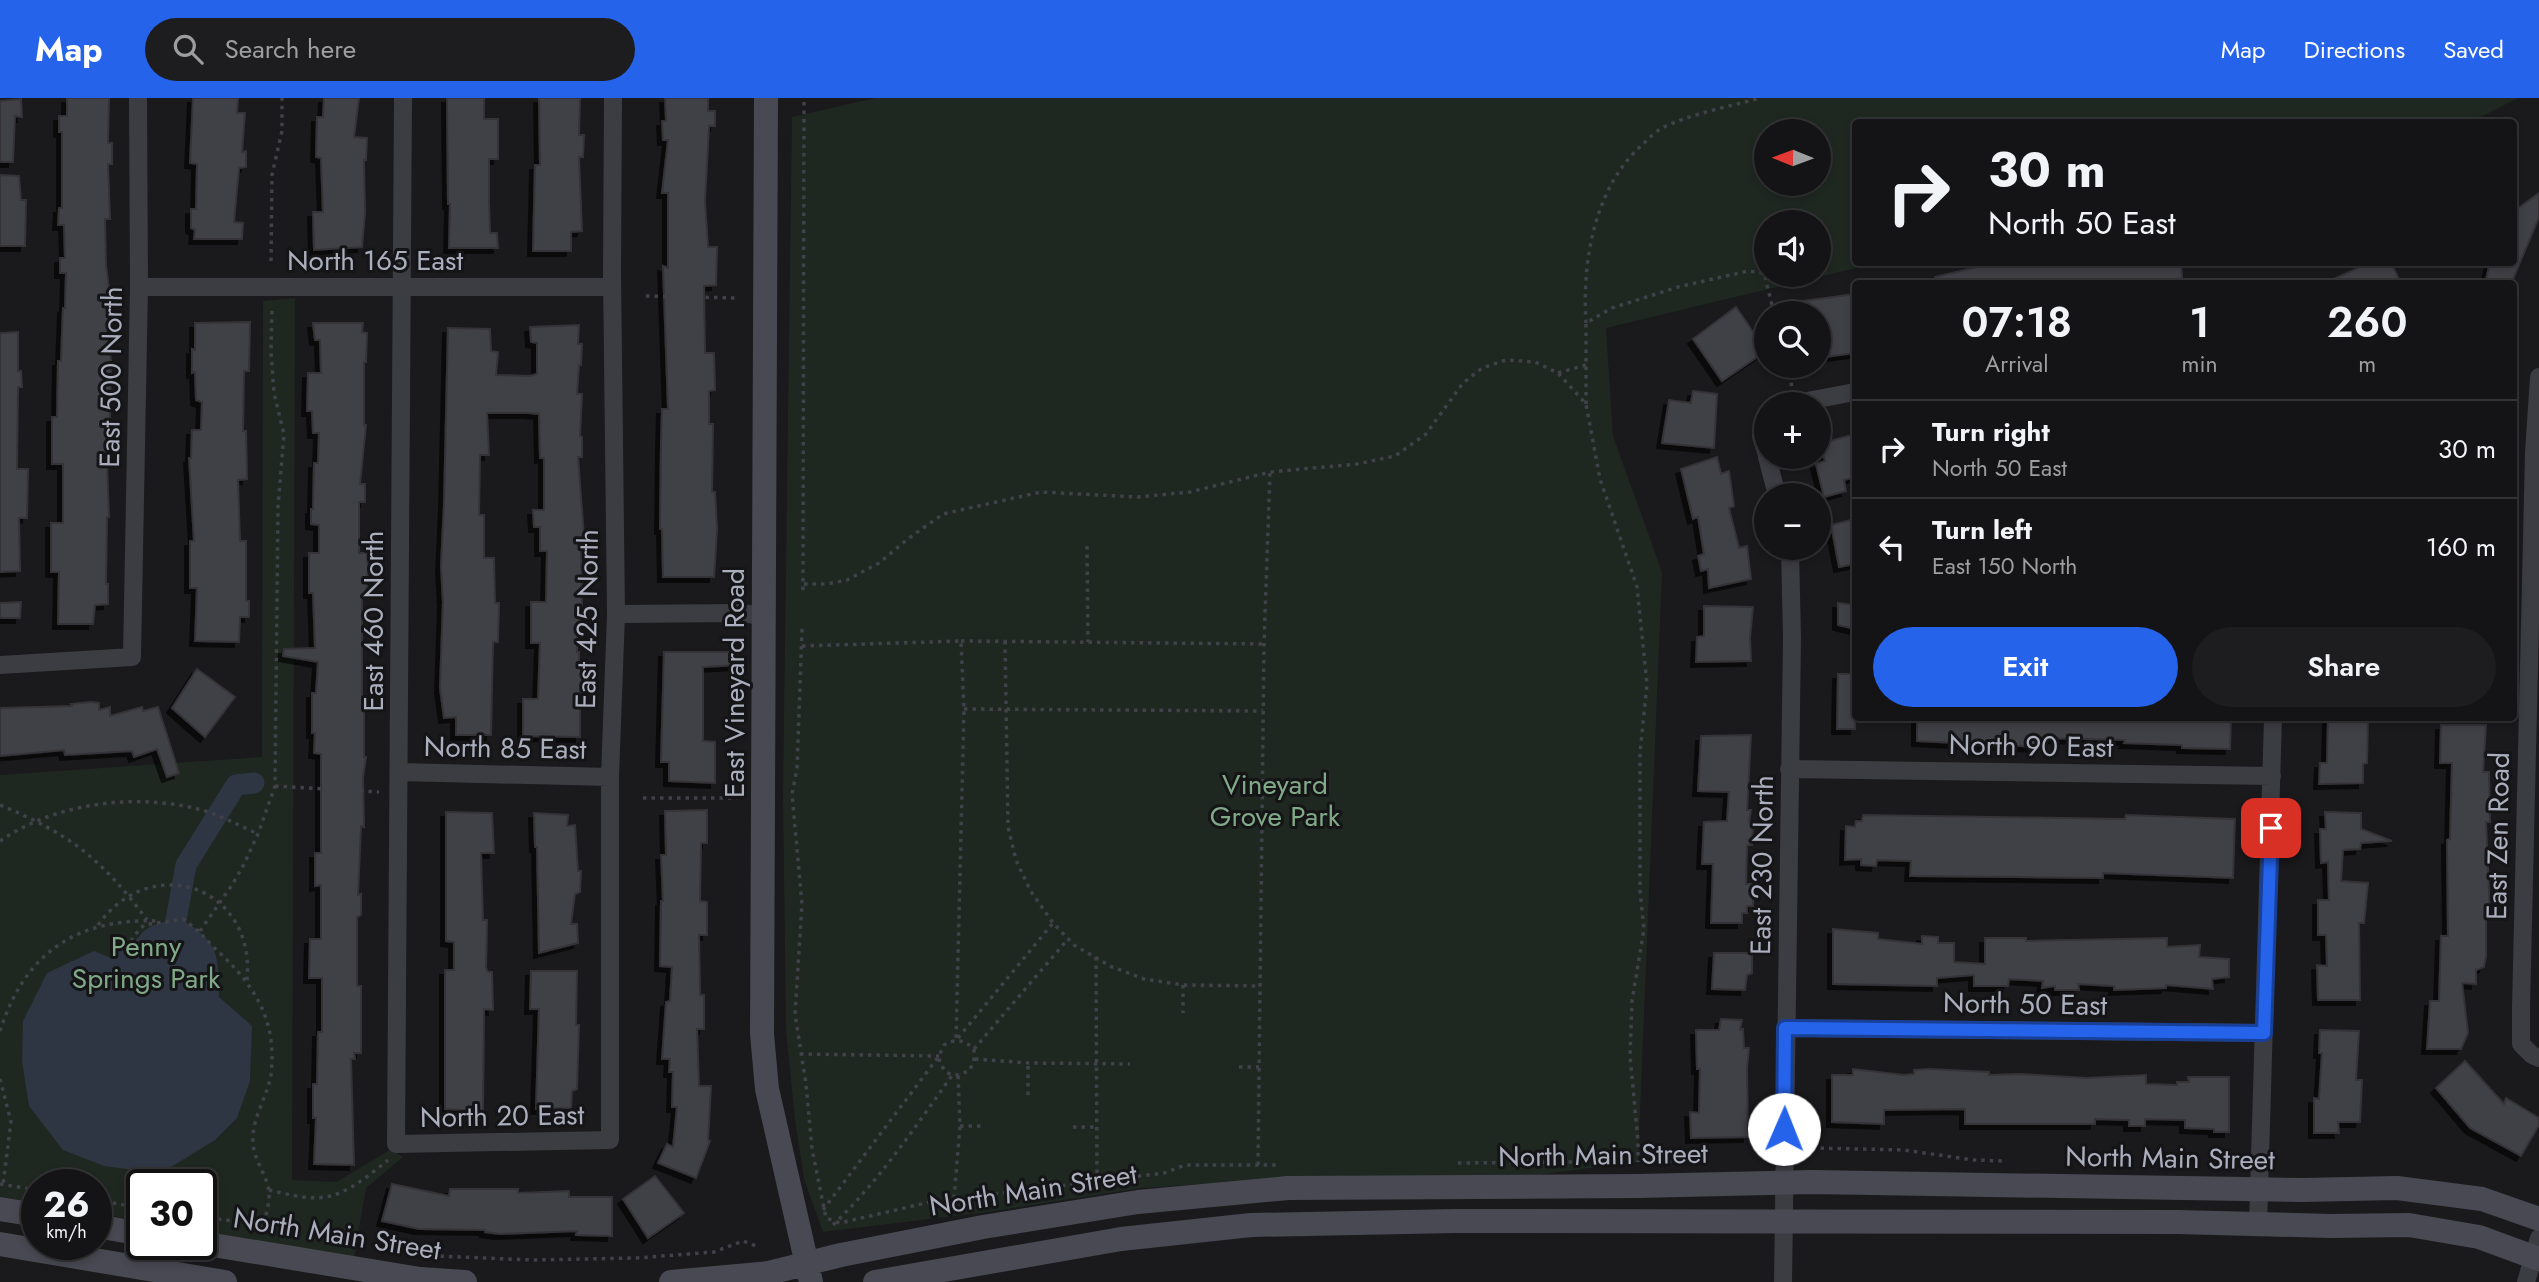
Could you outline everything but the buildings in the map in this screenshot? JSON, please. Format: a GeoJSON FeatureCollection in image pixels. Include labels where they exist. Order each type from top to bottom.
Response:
{"type":"FeatureCollection","features":[{"type":"Feature","properties":{"kind":"main road","name":"East Vineyard Road"},"geometry":{"type":"LineString","coordinates":[[766,98],[762,1034],[767,1089],[809,1273]]}},
{"type":"Feature","properties":{"kind":"main road","name":"North Main Street"},"geometry":{"type":"LineString","coordinates":[[671,1282],[769,1273],[809,1273],[983,1227],[1112,1206],[1288,1188],[1638,1186],[1783,1182],[2301,1190],[2398,1188],[2482,1199],[2539,1219]]}},
{"type":"Feature","properties":{"kind":"main road"},"geometry":{"type":"LineString","coordinates":[[0,1209],[21,1212]]}},
{"type":"Feature","properties":{"kind":"main road"},"geometry":{"type":"LineString","coordinates":[[875,1282],[1121,1238],[1251,1225],[1455,1221],[2409,1225],[2479,1237],[2537,1251]]}},
{"type":"Feature","properties":{"kind":"main road"},"geometry":{"type":"LineString","coordinates":[[0,1244],[225,1282]]}},
{"type":"Feature","properties":{"kind":"main road","name":"North Main Street"},"geometry":{"type":"LineString","coordinates":[[217,1246],[420,1279],[465,1282]]}},
{"type":"Feature","properties":{"kind":"street","name":"East 500 North"},"geometry":{"type":"LineString","coordinates":[[0,665],[132,657],[139,287],[138,98]]}},
{"type":"Feature","properties":{"kind":"street","name":"East 460 North"},"geometry":{"type":"LineString","coordinates":[[393,1151],[399,772],[403,98]]}},
{"type":"Feature","properties":{"kind":"street","name":"East 425 North"},"geometry":{"type":"LineString","coordinates":[[610,1140],[610,778],[616,614],[613,98]]}},
{"type":"Feature","properties":{"kind":"street","name":"North 165 East"},"geometry":{"type":"LineString","coordinates":[[139,287],[612,286]]}},
{"type":"Feature","properties":{"kind":"street","name":"East Zen Road"},"geometry":{"type":"LineString","coordinates":[[2539,377],[2521,1044],[2539,1058]]}},
{"type":"Feature","properties":{"kind":"street"},"geometry":{"type":"LineString","coordinates":[[1831,396],[1852,393]]}},
{"type":"Feature","properties":{"kind":"street","name":"East 230 North"},"geometry":{"type":"LineString","coordinates":[[1783,1282],[1790,560]]}},
{"type":"Feature","properties":{"kind":"street"},"geometry":{"type":"LineString","coordinates":[[616,614],[741,613],[763,616]]}},
{"type":"Feature","properties":{"kind":"street"},"geometry":{"type":"LineString","coordinates":[[2258,1224],[2273,721]]}},
{"type":"Feature","properties":{"kind":"street","name":"North 90 East"},"geometry":{"type":"LineString","coordinates":[[1789,769],[2272,776]]}},
{"type":"Feature","properties":{"kind":"street","name":"North 85 East"},"geometry":{"type":"LineString","coordinates":[[399,772],[610,778]]}},
{"type":"Feature","properties":{"kind":"street","name":"North 50 East"},"geometry":{"type":"LineString","coordinates":[[1785,1028],[2264,1033]]}},
{"type":"Feature","properties":{"kind":"street","name":"North 20 East"},"geometry":{"type":"LineString","coordinates":[[393,1151],[610,1140]]}},
{"type":"Feature","properties":{"kind":"street"},"geometry":{"type":"LineString","coordinates":[[2526,1282],[2537,1251]]}},
{"type":"Feature","properties":{"kind":"path"},"geometry":{"type":"LineString","coordinates":[[271,261],[272,175],[282,131],[282,98]]}},
{"type":"Feature","properties":{"kind":"path"},"geometry":{"type":"LineString","coordinates":[[804,98],[803,587],[848,580],[879,563],[943,514],[1041,492],[1138,496],[1190,492],[1270,472],[1357,464],[1395,456],[1426,434],[1464,383],[1482,368],[1506,360],[1535,362],[1558,373],[1586,404]]}},
{"type":"Feature","properties":{"kind":"path"},"geometry":{"type":"LineString","coordinates":[[1638,1163],[1630,1056],[1632,1001],[1644,929],[1640,891],[1640,752],[1647,684],[1637,586],[1600,479],[1586,404],[1584,295],[1592,239],[1606,190],[1634,151],[1659,129],[1681,120],[1760,98]]}},
{"type":"Feature","properties":{"kind":"path"},"geometry":{"type":"LineString","coordinates":[[1586,323],[1612,308],[1678,287],[1748,271],[1764,273],[1771,301]]}},
{"type":"Feature","properties":{"kind":"path"},"geometry":{"type":"LineString","coordinates":[[646,296],[735,298]]}},
{"type":"Feature","properties":{"kind":"path"},"geometry":{"type":"LineString","coordinates":[[200,930],[233,885],[258,834],[275,786],[278,506],[284,435],[274,393],[272,308]]}},
{"type":"Feature","properties":{"kind":"path"},"geometry":{"type":"LineString","coordinates":[[1558,373],[1586,365]]}},
{"type":"Feature","properties":{"kind":"path"},"geometry":{"type":"LineString","coordinates":[[1258,1165],[1264,644],[1270,472]]}},
{"type":"Feature","properties":{"kind":"path"},"geometry":{"type":"LineString","coordinates":[[1087,546],[1088,642]]}},
{"type":"Feature","properties":{"kind":"path"},"geometry":{"type":"LineString","coordinates":[[802,629],[797,769],[792,793],[802,904],[795,1014],[826,1219],[836,1223],[845,1214],[956,1075],[969,1071],[975,1059],[974,1049],[956,1040]]}},
{"type":"Feature","properties":{"kind":"path"},"geometry":{"type":"LineString","coordinates":[[802,646],[961,641],[1264,644]]}},
{"type":"Feature","properties":{"kind":"path"},"geometry":{"type":"LineString","coordinates":[[956,1040],[964,709],[961,641]]}},
{"type":"Feature","properties":{"kind":"path"},"geometry":{"type":"LineString","coordinates":[[1004,641],[1008,827],[1016,860],[1025,880],[1053,923],[1068,939],[1112,967],[1144,979],[1183,985],[1260,986]]}},
{"type":"Feature","properties":{"kind":"path"},"geometry":{"type":"LineString","coordinates":[[964,709],[1263,711]]}},
{"type":"Feature","properties":{"kind":"path"},"geometry":{"type":"LineString","coordinates":[[275,786],[379,792]]}},
{"type":"Feature","properties":{"kind":"path"},"geometry":{"type":"LineString","coordinates":[[643,799],[737,798]]}},
{"type":"Feature","properties":{"kind":"path"},"geometry":{"type":"LineString","coordinates":[[0,841],[38,821],[87,807],[143,802],[199,809],[258,834]]}},
{"type":"Feature","properties":{"kind":"path"},"geometry":{"type":"LineString","coordinates":[[0,805],[38,821],[72,841],[96,860],[129,895],[147,920]]}},
{"type":"Feature","properties":{"kind":"path"},"geometry":{"type":"LineString","coordinates":[[98,925],[115,905],[129,895],[163,884],[202,892],[229,912],[243,934],[249,960],[247,980]]}},
{"type":"Feature","properties":{"kind":"path"},"geometry":{"type":"LineString","coordinates":[[128,949],[133,937],[144,925],[183,919],[200,930],[247,980],[263,1010],[272,1051],[268,1087],[253,1136],[254,1156],[269,1190],[263,1229]]}},
{"type":"Feature","properties":{"kind":"path"},"geometry":{"type":"LineString","coordinates":[[0,1031],[15,992],[27,974],[55,946],[98,925],[147,920],[167,921]]}},
{"type":"Feature","properties":{"kind":"path"},"geometry":{"type":"LineString","coordinates":[[823,1210],[939,1056],[944,1045],[956,1040],[1053,923]]}},
{"type":"Feature","properties":{"kind":"path"},"geometry":{"type":"LineString","coordinates":[[974,1049],[1068,939]]}},
{"type":"Feature","properties":{"kind":"path"},"geometry":{"type":"LineString","coordinates":[[1096,957],[1097,1182]]}},
{"type":"Feature","properties":{"kind":"path"},"geometry":{"type":"LineString","coordinates":[[1183,985],[1183,1013]]}},
{"type":"Feature","properties":{"kind":"path"},"geometry":{"type":"LineString","coordinates":[[800,1054],[939,1056]]}},
{"type":"Feature","properties":{"kind":"path"},"geometry":{"type":"LineString","coordinates":[[939,1056],[943,1069],[956,1075]]}},
{"type":"Feature","properties":{"kind":"path"},"geometry":{"type":"LineString","coordinates":[[975,1059],[1028,1063],[1130,1064]]}},
{"type":"Feature","properties":{"kind":"path"},"geometry":{"type":"LineString","coordinates":[[1028,1063],[1028,1095]]}},
{"type":"Feature","properties":{"kind":"path"},"geometry":{"type":"LineString","coordinates":[[1239,1067],[1259,1067]]}},
{"type":"Feature","properties":{"kind":"path"},"geometry":{"type":"LineString","coordinates":[[954,1199],[960,1126],[956,1075]]}},
{"type":"Feature","properties":{"kind":"path"},"geometry":{"type":"LineString","coordinates":[[0,1079],[11,1122],[1,1184],[21,1187]]}},
{"type":"Feature","properties":{"kind":"path"},"geometry":{"type":"LineString","coordinates":[[960,1126],[981,1126]]}},
{"type":"Feature","properties":{"kind":"path"},"geometry":{"type":"LineString","coordinates":[[1073,1127],[1098,1127]]}},
{"type":"Feature","properties":{"kind":"path"},"geometry":{"type":"LineString","coordinates":[[1812,1148],[1905,1150],[1973,1160],[2011,1161]]}},
{"type":"Feature","properties":{"kind":"path"},"geometry":{"type":"LineString","coordinates":[[269,1190],[326,1197],[360,1181],[393,1151]]}},
{"type":"Feature","properties":{"kind":"path"},"geometry":{"type":"LineString","coordinates":[[217,1219],[276,1231]]}},
{"type":"Feature","properties":{"kind":"path"},"geometry":{"type":"LineString","coordinates":[[370,1247],[437,1256],[532,1260],[637,1258],[714,1252],[743,1241],[756,1246]]}},
{"type":"Feature","properties":{"kind":"green space","name":"Vineyard Grove Park"},"geometry":{"type":"Polygon","coordinates":[[[875,98],[2518,98],[2483,116],[2470,119],[1852,119],[1852,266],[1864,266],[1831,274],[1831,210],[1754,210],[1754,287],[1777,287],[1606,328],[1613,436],[1662,572],[1638,1162],[1528,1176],[1291,1178],[1142,1188],[987,1212],[823,1232],[804,1179],[786,1030],[783,794],[792,117],[875,98]]]}},
{"type":"Feature","properties":{"kind":"green space","name":"Penny Springs Park"},"geometry":{"type":"Polygon","coordinates":[[[295,298],[292,1180],[336,1182],[390,1150],[403,1157],[366,1188],[354,1257],[217,1234],[217,1169],[126,1169],[126,1218],[112,1216],[112,1169],[21,1169],[21,1200],[0,1197],[0,775],[262,757],[263,301],[295,298]]]}},
{"type":"Feature","properties":{"kind":"water"},"geometry":{"type":"Polygon","coordinates":[[[183,920],[210,944],[217,961],[219,997],[252,1026],[250,1081],[237,1118],[215,1140],[171,1167],[127,1169],[104,1166],[63,1150],[29,1106],[22,1061],[23,1021],[47,973],[94,951],[113,959],[118,948],[129,952],[145,931],[165,922],[183,920]]]}},
{"type":"Feature","properties":{"kind":"waterway"},"geometry":{"type":"LineString","coordinates":[[176,920],[186,865],[236,785],[254,783]]}},
{"type":"Feature","properties":{"kind":"route"},"geometry":{"type":"LineString","coordinates":[[1784,1129],[1785,1028],[2264,1033],[2271,828]]}}]}
